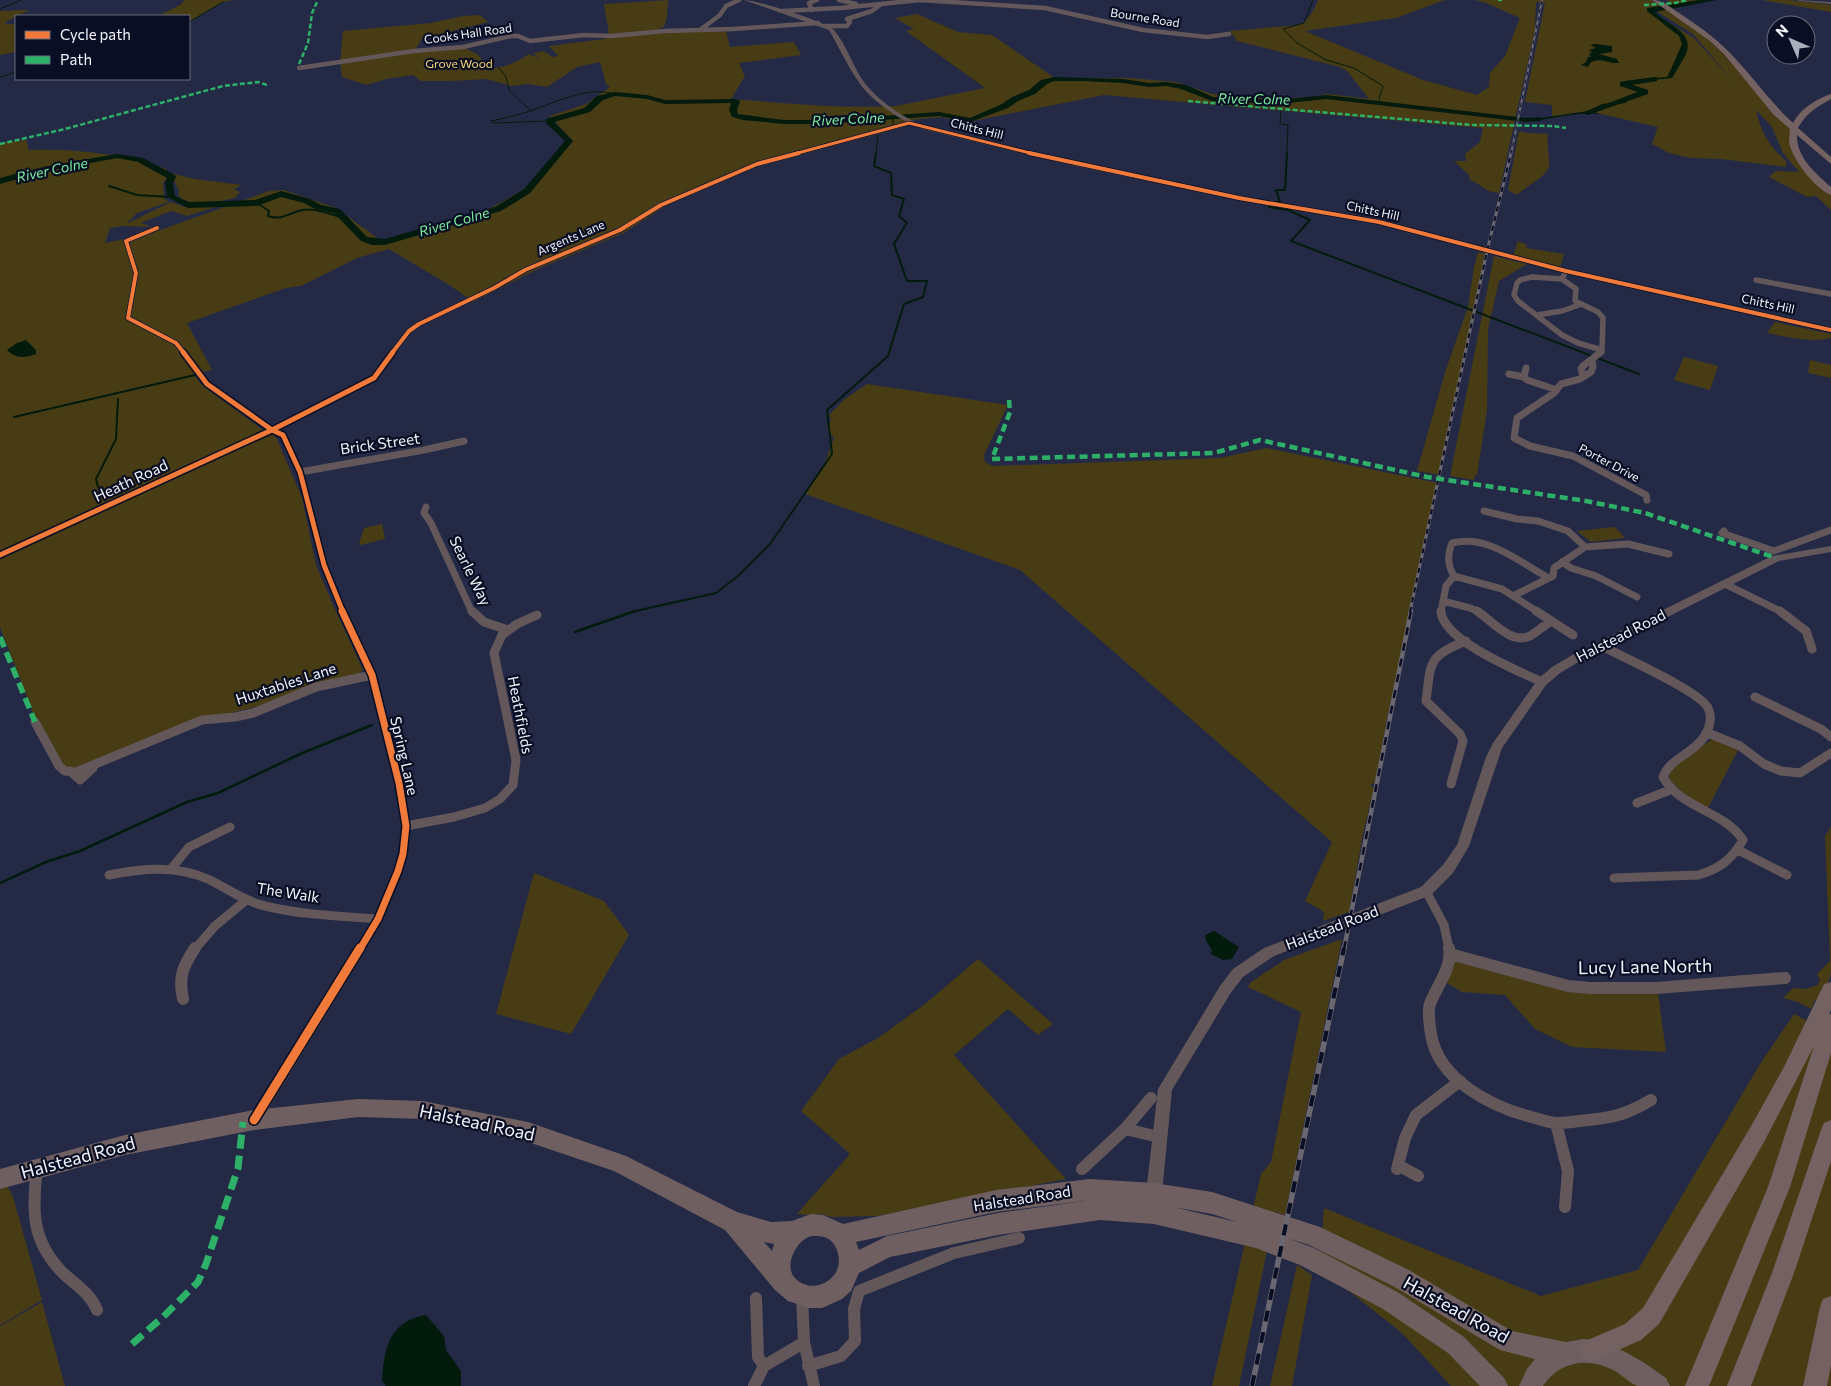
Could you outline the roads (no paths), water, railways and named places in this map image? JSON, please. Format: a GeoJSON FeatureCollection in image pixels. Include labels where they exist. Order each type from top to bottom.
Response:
{"type":"FeatureCollection","features":[{"type":"Feature","properties":{"kind":"highway"},"geometry":{"type":"LineString","coordinates":[[1655,0],[1677,11]]}},
{"type":"Feature","properties":{"kind":"highway"},"geometry":{"type":"LineString","coordinates":[[1662,0],[1726,53],[1770,106],[1790,121],[1831,161]]}},
{"type":"Feature","properties":{"kind":"highway"},"geometry":{"type":"LineString","coordinates":[[1831,96],[1814,104],[1798,118],[1793,136],[1794,148],[1803,165],[1831,192]]}},
{"type":"Feature","properties":{"kind":"highway"},"geometry":{"type":"LineString","coordinates":[[1803,133],[1831,154]]}},
{"type":"Feature","properties":{"kind":"highway"},"geometry":{"type":"LineString","coordinates":[[1591,1350],[1633,1332],[1651,1316],[1757,1136],[1791,1073],[1831,990]]}},
{"type":"Feature","properties":{"kind":"highway"},"geometry":{"type":"LineString","coordinates":[[1697,1386],[1732,1306],[1779,1187],[1831,1022]]}},
{"type":"Feature","properties":{"kind":"highway"},"geometry":{"type":"LineString","coordinates":[[1739,1386],[1783,1273],[1831,1130]]}},
{"type":"Feature","properties":{"kind":"highway"},"geometry":{"type":"LineString","coordinates":[[1815,1386],[1831,1307]]}},
{"type":"Feature","properties":{"kind":"main road","name":"Halstead Road"},"geometry":{"type":"LineString","coordinates":[[0,1179],[125,1145],[254,1120],[358,1108],[423,1110],[528,1132],[619,1163],[733,1222],[771,1233],[796,1232]]}},
{"type":"Feature","properties":{"kind":"main road","name":"Halstead Road"},"geometry":{"type":"LineString","coordinates":[[841,1236],[996,1201],[1090,1190],[1154,1193],[1212,1203],[1309,1246],[1401,1278],[1508,1342],[1564,1353]]}},
{"type":"Feature","properties":{"kind":"main road","name":"Halstead Road"},"geometry":{"type":"LineString","coordinates":[[850,1266],[887,1246],[998,1224],[1100,1209],[1154,1213],[1256,1237],[1309,1246],[1456,1345],[1496,1386]]}},
{"type":"Feature","properties":{"kind":"main road","name":"Halstead Road"},"geometry":{"type":"LineString","coordinates":[[733,1222],[784,1282]]}},
{"type":"Feature","properties":{"kind":"main road"},"geometry":{"type":"LineString","coordinates":[[810,1226],[822,1226],[833,1229],[841,1236],[850,1253],[850,1266],[846,1279],[837,1289],[826,1296],[802,1297],[791,1291],[784,1282],[779,1269],[781,1253],[786,1241],[796,1232],[810,1226]]}},
{"type":"Feature","properties":{"kind":"main road"},"geometry":{"type":"LineString","coordinates":[[1531,1386],[1536,1375],[1544,1367],[1564,1353],[1591,1350],[1615,1358],[1658,1386]]}},
{"type":"Feature","properties":{"kind":"street"},"geometry":{"type":"LineString","coordinates":[[699,30],[720,15],[726,6],[739,0]]}},
{"type":"Feature","properties":{"kind":"street"},"geometry":{"type":"LineString","coordinates":[[746,0],[818,23],[833,31],[861,82],[888,108],[907,121]]}},
{"type":"Feature","properties":{"kind":"street"},"geometry":{"type":"LineString","coordinates":[[812,10],[809,3],[817,0]]}},
{"type":"Feature","properties":{"kind":"street"},"geometry":{"type":"LineString","coordinates":[[839,0],[866,6]]}},
{"type":"Feature","properties":{"kind":"street","name":"Bourne Road"},"geometry":{"type":"LineString","coordinates":[[782,11],[880,6],[919,0],[1045,8],[1143,30],[1207,36],[1229,34]]}},
{"type":"Feature","properties":{"kind":"street"},"geometry":{"type":"LineString","coordinates":[[1799,0],[1831,3]]}},
{"type":"Feature","properties":{"kind":"street"},"geometry":{"type":"LineString","coordinates":[[826,26],[847,26],[850,22],[847,19],[850,17],[872,11],[880,6]]}},
{"type":"Feature","properties":{"kind":"street","name":"Cooks Hall Road"},"geometry":{"type":"LineString","coordinates":[[299,68],[414,51],[463,47],[511,36],[518,36],[530,41],[584,35],[611,36],[818,23]]}},
{"type":"Feature","properties":{"kind":"street","name":"Chitts Hill"},"geometry":{"type":"LineString","coordinates":[[907,121],[1075,164],[1239,198],[1379,222],[1566,271],[1831,330]]}},
{"type":"Feature","properties":{"kind":"street","name":"Argents Lane"},"geometry":{"type":"LineString","coordinates":[[272,430],[374,378],[409,332],[419,324],[494,288],[526,270],[620,230],[661,205],[757,164],[907,121]]}},
{"type":"Feature","properties":{"kind":"street"},"geometry":{"type":"LineString","coordinates":[[157,228],[126,241],[136,273],[128,318],[176,343],[206,384],[272,430],[283,434],[293,419]]}},
{"type":"Feature","properties":{"kind":"street"},"geometry":{"type":"LineString","coordinates":[[1562,279],[1566,271]]}},
{"type":"Feature","properties":{"kind":"street"},"geometry":{"type":"LineString","coordinates":[[1527,277],[1562,279],[1576,290],[1575,301],[1579,305],[1602,315],[1602,350],[1568,339],[1514,295],[1518,282],[1527,277]]}},
{"type":"Feature","properties":{"kind":"street"},"geometry":{"type":"LineString","coordinates":[[1756,280],[1831,294]]}},
{"type":"Feature","properties":{"kind":"street"},"geometry":{"type":"LineString","coordinates":[[1537,315],[1579,305]]}},
{"type":"Feature","properties":{"kind":"street","name":"Porter Drive"},"geometry":{"type":"LineString","coordinates":[[1602,350],[1594,358],[1594,367],[1590,372],[1580,379],[1561,384],[1557,390],[1517,418],[1514,438],[1530,446],[1573,456],[1649,497]]}},
{"type":"Feature","properties":{"kind":"street"},"geometry":{"type":"LineString","coordinates":[[1524,377],[1526,368]]}},
{"type":"Feature","properties":{"kind":"street"},"geometry":{"type":"LineString","coordinates":[[1509,374],[1524,377],[1531,383],[1557,390]]}},
{"type":"Feature","properties":{"kind":"street","name":"Heath Road"},"geometry":{"type":"LineString","coordinates":[[0,555],[272,430]]}},
{"type":"Feature","properties":{"kind":"street","name":"Spring Lane"},"geometry":{"type":"LineString","coordinates":[[254,1120],[378,919],[398,871],[403,854],[406,826],[399,783],[372,675],[351,633],[324,565],[300,472],[283,434]]}},
{"type":"Feature","properties":{"kind":"street","name":"Brick Street"},"geometry":{"type":"LineString","coordinates":[[300,472],[339,463],[435,449],[464,441]]}},
{"type":"Feature","properties":{"kind":"street","name":"Searle Way"},"geometry":{"type":"LineString","coordinates":[[426,507],[424,513],[435,531],[473,614],[484,622],[508,630]]}},
{"type":"Feature","properties":{"kind":"street"},"geometry":{"type":"LineString","coordinates":[[1484,511],[1517,519],[1538,521],[1568,531],[1586,547]]}},
{"type":"Feature","properties":{"kind":"street"},"geometry":{"type":"LineString","coordinates":[[1724,531],[1722,532],[1729,537],[1774,551],[1831,530]]}},
{"type":"Feature","properties":{"kind":"street"},"geometry":{"type":"LineString","coordinates":[[1549,578],[1534,572],[1503,550],[1458,540],[1452,543],[1447,565],[1454,576],[1495,586],[1573,635]]}},
{"type":"Feature","properties":{"kind":"street"},"geometry":{"type":"LineString","coordinates":[[1513,596],[1532,589],[1553,576],[1554,568],[1586,547],[1628,544],[1669,554]]}},
{"type":"Feature","properties":{"kind":"street","name":"Halstead Road"},"geometry":{"type":"LineString","coordinates":[[1154,1193],[1166,1089],[1225,990],[1238,973],[1269,952],[1426,892],[1448,869],[1463,846],[1497,746],[1542,682],[1556,670],[1776,558],[1831,549]]}},
{"type":"Feature","properties":{"kind":"street"},"geometry":{"type":"LineString","coordinates":[[1562,562],[1571,568],[1596,576],[1637,597]]}},
{"type":"Feature","properties":{"kind":"street"},"geometry":{"type":"LineString","coordinates":[[1454,576],[1446,582],[1442,619],[1466,642],[1483,653],[1542,682]]}},
{"type":"Feature","properties":{"kind":"street"},"geometry":{"type":"LineString","coordinates":[[1725,584],[1792,619],[1806,632],[1812,649]]}},
{"type":"Feature","properties":{"kind":"street"},"geometry":{"type":"LineString","coordinates":[[1443,601],[1472,608],[1508,633],[1517,637],[1528,637],[1541,626],[1550,622]]}},
{"type":"Feature","properties":{"kind":"street","name":"Heathfields"},"geometry":{"type":"LineString","coordinates":[[406,826],[454,817],[485,808],[500,798],[513,785],[516,760],[494,653],[502,635],[517,624],[537,615]]}},
{"type":"Feature","properties":{"kind":"street"},"geometry":{"type":"LineString","coordinates":[[1451,784],[1463,741],[1460,734],[1448,723],[1444,716],[1426,702],[1432,660],[1438,653],[1466,642]]}},
{"type":"Feature","properties":{"kind":"street"},"geometry":{"type":"LineString","coordinates":[[1602,646],[1701,698],[1707,704],[1710,715],[1708,733],[1695,748],[1665,771],[1663,777],[1670,790],[1730,824],[1739,832],[1743,840],[1738,850],[1722,867],[1711,872],[1698,875],[1614,878]]}},
{"type":"Feature","properties":{"kind":"street","name":"Huxtables Lane"},"geometry":{"type":"LineString","coordinates":[[35,722],[59,766],[80,780],[97,765],[202,720],[235,717],[253,712],[316,687],[372,675]]}},
{"type":"Feature","properties":{"kind":"street"},"geometry":{"type":"LineString","coordinates":[[1754,697],[1820,729],[1831,737]]}},
{"type":"Feature","properties":{"kind":"street"},"geometry":{"type":"LineString","coordinates":[[1708,733],[1740,746],[1764,764],[1781,771],[1800,773],[1831,753]]}},
{"type":"Feature","properties":{"kind":"street"},"geometry":{"type":"LineString","coordinates":[[1637,803],[1670,790]]}},
{"type":"Feature","properties":{"kind":"street"},"geometry":{"type":"LineString","coordinates":[[171,869],[189,847],[230,827]]}},
{"type":"Feature","properties":{"kind":"street"},"geometry":{"type":"LineString","coordinates":[[1738,850],[1787,875]]}},
{"type":"Feature","properties":{"kind":"street","name":"The Walk"},"geometry":{"type":"LineString","coordinates":[[109,875],[132,870],[171,869],[190,871],[211,880],[246,901],[267,907],[378,919]]}},
{"type":"Feature","properties":{"kind":"street"},"geometry":{"type":"LineString","coordinates":[[1426,892],[1444,925],[1450,954],[1439,988],[1430,1006],[1431,1036],[1442,1063],[1460,1081],[1497,1106],[1518,1114],[1556,1123],[1613,1118],[1631,1112],[1652,1100]]}},
{"type":"Feature","properties":{"kind":"street"},"geometry":{"type":"LineString","coordinates":[[183,999],[180,982],[188,959],[200,941],[246,901]]}},
{"type":"Feature","properties":{"kind":"street","name":"Lucy Lane North"},"geometry":{"type":"LineString","coordinates":[[1450,954],[1568,986],[1590,988],[1656,988],[1785,978]]}},
{"type":"Feature","properties":{"kind":"street"},"geometry":{"type":"LineString","coordinates":[[1418,1176],[1397,1167],[1405,1138],[1416,1115],[1460,1081]]}},
{"type":"Feature","properties":{"kind":"street"},"geometry":{"type":"LineString","coordinates":[[1082,1169],[1125,1129],[1151,1098]]}},
{"type":"Feature","properties":{"kind":"street"},"geometry":{"type":"LineString","coordinates":[[1556,1123],[1568,1171],[1565,1207]]}},
{"type":"Feature","properties":{"kind":"street"},"geometry":{"type":"LineString","coordinates":[[1125,1129],[1159,1137]]}},
{"type":"Feature","properties":{"kind":"street"},"geometry":{"type":"LineString","coordinates":[[37,1168],[34,1196],[38,1238],[46,1253],[93,1300],[97,1310]]}},
{"type":"Feature","properties":{"kind":"street"},"geometry":{"type":"LineString","coordinates":[[808,1366],[841,1356],[855,1342],[854,1309],[859,1292],[954,1253],[1019,1238]]}},
{"type":"Feature","properties":{"kind":"street"},"geometry":{"type":"LineString","coordinates":[[802,1297],[802,1343],[814,1386]]}},
{"type":"Feature","properties":{"kind":"street"},"geometry":{"type":"LineString","coordinates":[[756,1298],[758,1357],[764,1366]]}},
{"type":"Feature","properties":{"kind":"street"},"geometry":{"type":"LineString","coordinates":[[754,1386],[764,1366],[802,1343]]}},
{"type":"Feature","properties":{"kind":"waterway"},"geometry":{"type":"LineString","coordinates":[[0,9],[21,0]]}},
{"type":"Feature","properties":{"kind":"waterway"},"geometry":{"type":"LineString","coordinates":[[1313,0],[1304,23],[1283,29],[1297,43],[1326,60],[1354,68],[1383,86],[1379,99],[1380,104]]}},
{"type":"Feature","properties":{"kind":"waterway"},"geometry":{"type":"LineString","coordinates":[[190,21],[223,2]]}},
{"type":"Feature","properties":{"kind":"waterway"},"geometry":{"type":"LineString","coordinates":[[499,68],[506,77],[509,90],[530,110]]}},
{"type":"Feature","properties":{"kind":"waterway"},"geometry":{"type":"LineString","coordinates":[[0,77],[15,72]]}},
{"type":"Feature","properties":{"kind":"waterway","name":"River Colne"},"geometry":{"type":"LineString","coordinates":[[0,181],[43,170],[117,156],[140,160],[172,177],[169,183],[171,197],[188,205],[257,203],[281,194],[307,201],[318,207],[337,211],[364,239],[372,242],[385,242],[498,209],[527,191],[569,141],[549,121],[587,110],[600,98],[615,94],[647,97],[665,102],[736,101],[733,110],[735,115],[743,118],[784,122],[824,122],[939,114],[970,120],[1005,106],[1015,99],[1032,92],[1044,82],[1054,79],[1085,79],[1123,81],[1149,85],[1166,84],[1183,87],[1212,99],[1278,102],[1326,97],[1526,120],[1540,119]]}},
{"type":"Feature","properties":{"kind":"waterway","name":"River Colne"},"geometry":{"type":"LineString","coordinates":[[1585,113],[1645,92],[1623,84],[1654,79]]}},
{"type":"Feature","properties":{"kind":"waterway"},"geometry":{"type":"LineString","coordinates":[[530,110],[583,93],[604,92],[615,94]]}},
{"type":"Feature","properties":{"kind":"waterway"},"geometry":{"type":"LineString","coordinates":[[1281,109],[1280,124],[1288,125],[1287,154]]}},
{"type":"Feature","properties":{"kind":"waterway"},"geometry":{"type":"LineString","coordinates":[[530,110],[491,121],[493,123],[549,121]]}},
{"type":"Feature","properties":{"kind":"waterway","name":"River Colne"},"geometry":{"type":"LineString","coordinates":[[891,118],[893,119],[893,125]]}},
{"type":"Feature","properties":{"kind":"waterway"},"geometry":{"type":"LineString","coordinates":[[876,154],[878,135]]}},
{"type":"Feature","properties":{"kind":"waterway"},"geometry":{"type":"LineString","coordinates":[[634,611],[716,593],[738,576],[770,544],[832,454],[827,410],[888,356],[904,304],[923,297],[927,281],[907,281],[894,244],[907,223],[899,216],[904,199],[892,195],[891,173],[874,166],[876,153]]}},
{"type":"Feature","properties":{"kind":"waterway"},"geometry":{"type":"LineString","coordinates":[[1273,202],[1280,202],[1276,190],[1285,190],[1287,153]]}},
{"type":"Feature","properties":{"kind":"waterway"},"geometry":{"type":"LineString","coordinates":[[109,186],[137,195],[171,197]]}},
{"type":"Feature","properties":{"kind":"waterway"},"geometry":{"type":"LineString","coordinates":[[257,203],[269,211],[268,216],[273,217],[282,217],[298,211],[313,210],[343,218]]}},
{"type":"Feature","properties":{"kind":"waterway"},"geometry":{"type":"LineString","coordinates":[[1269,207],[1288,210],[1310,220],[1291,241],[1639,374]]}},
{"type":"Feature","properties":{"kind":"waterway"},"geometry":{"type":"LineString","coordinates":[[14,417],[195,375]]}},
{"type":"Feature","properties":{"kind":"waterway"},"geometry":{"type":"LineString","coordinates":[[98,487],[96,479],[116,439],[118,399]]}},
{"type":"Feature","properties":{"kind":"waterway"},"geometry":{"type":"LineString","coordinates":[[575,632],[634,611]]}},
{"type":"Feature","properties":{"kind":"waterway"},"geometry":{"type":"LineString","coordinates":[[0,883],[46,862],[80,851],[187,802],[218,793],[300,754],[372,725]]}},
{"type":"Feature","properties":{"kind":"railway"},"geometry":{"type":"LineString","coordinates":[[1511,154],[1542,0]]}},
{"type":"Feature","properties":{"kind":"railway"},"geometry":{"type":"LineString","coordinates":[[1410,612],[1487,251],[1511,153]]}},
{"type":"Feature","properties":{"kind":"railway"},"geometry":{"type":"LineString","coordinates":[[1344,949],[1411,611]]}},
{"type":"Feature","properties":{"kind":"railway"},"geometry":{"type":"LineString","coordinates":[[1252,1386],[1344,948]]}},
{"type":"Feature","properties":{"kind":"park label","name":"Grove Wood"},"geometry":{"type":"Point","coordinates":[459,64]}}]}
